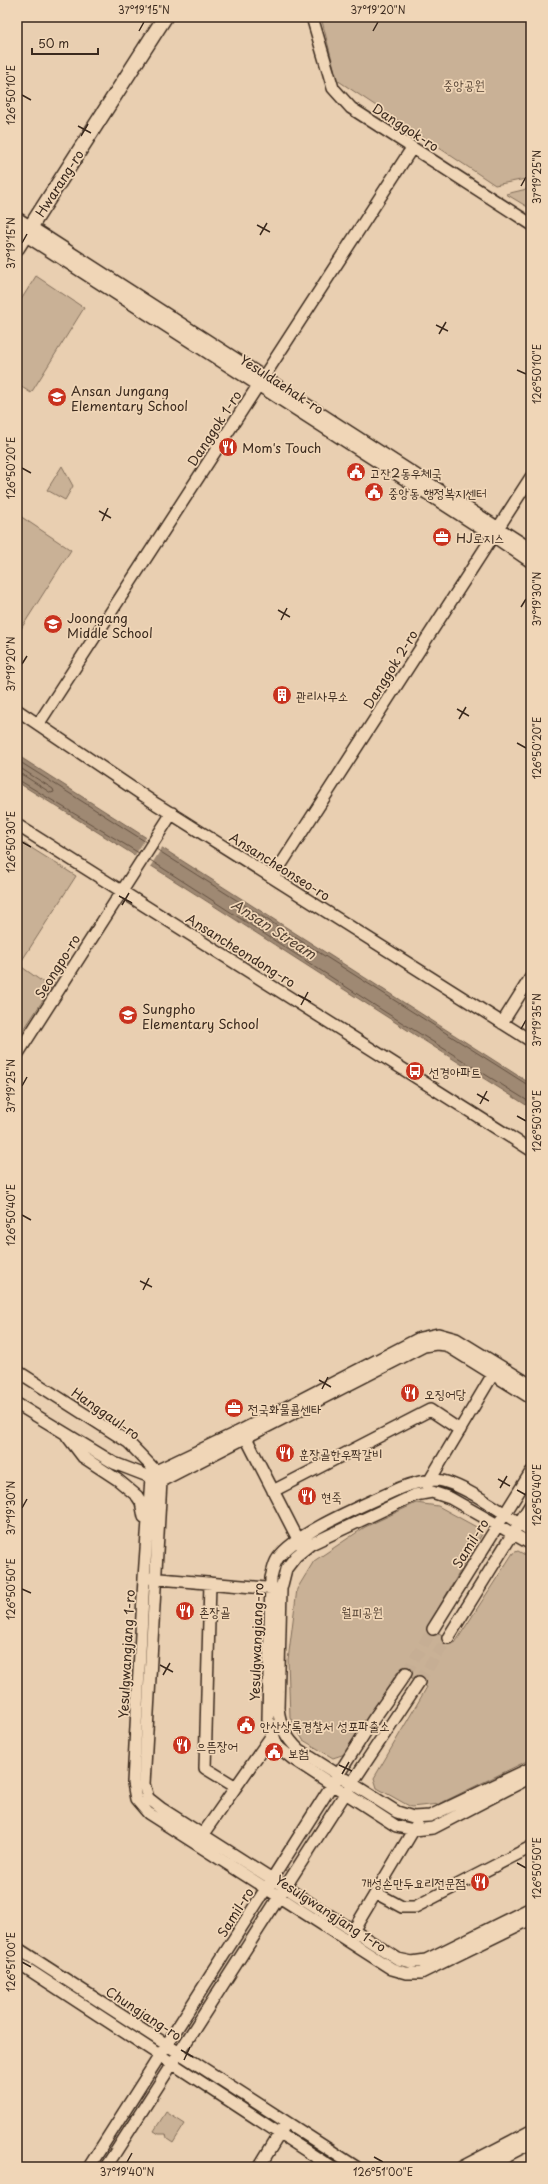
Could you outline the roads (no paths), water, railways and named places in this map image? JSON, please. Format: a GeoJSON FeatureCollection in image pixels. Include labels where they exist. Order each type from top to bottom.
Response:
{"type":"FeatureCollection","features":[{"type":"Feature","properties":{"kind":"main road","name":"Hwarang-ro"},"geometry":{"type":"LineString","coordinates":[[17,248],[24,231],[165,17]]}},
{"type":"Feature","properties":{"kind":"street","name":"Danggok-ro"},"geometry":{"type":"LineString","coordinates":[[312,17],[333,88],[350,108],[531,224]]}},
{"type":"Feature","properties":{"kind":"street","name":"Danggok 1-ro"},"geometry":{"type":"LineString","coordinates":[[39,723],[412,148]]}},
{"type":"Feature","properties":{"kind":"street","name":"Yesuldaehak-ro"},"geometry":{"type":"LineString","coordinates":[[17,218],[24,231],[496,532],[531,562]]}},
{"type":"Feature","properties":{"kind":"street","name":"Danggok 2-ro"},"geometry":{"type":"LineString","coordinates":[[273,877],[531,477]]}},
{"type":"Feature","properties":{"kind":"street","name":"Yesuldaehak-ro"},"geometry":{"type":"LineString","coordinates":[[496,532],[531,548]]}},
{"type":"Feature","properties":{"kind":"street","name":"Ansancheonseo-ro"},"geometry":{"type":"LineString","coordinates":[[17,710],[39,723],[172,813],[531,1042]]}},
{"type":"Feature","properties":{"kind":"street","name":"Seongpo-ro"},"geometry":{"type":"LineString","coordinates":[[17,1055],[172,813]]}},
{"type":"Feature","properties":{"kind":"street","name":"Ansancheondong-ro"},"geometry":{"type":"LineString","coordinates":[[17,825],[531,1150]]}},
{"type":"Feature","properties":{"kind":"street"},"geometry":{"type":"LineString","coordinates":[[502,1023],[531,976]]}},
{"type":"Feature","properties":{"kind":"street"},"geometry":{"type":"LineString","coordinates":[[17,1404],[114,1463],[156,1477],[424,1346],[436,1344],[446,1345],[496,1370],[531,1385]]}},
{"type":"Feature","properties":{"kind":"street"},"geometry":{"type":"LineString","coordinates":[[496,1370],[531,1398]]}},
{"type":"Feature","properties":{"kind":"street"},"geometry":{"type":"LineString","coordinates":[[422,1494],[496,1370]]}},
{"type":"Feature","properties":{"kind":"street","name":"Hanggaul-ro"},"geometry":{"type":"LineString","coordinates":[[17,1371],[128,1442],[156,1477]]}},
{"type":"Feature","properties":{"kind":"street"},"geometry":{"type":"LineString","coordinates":[[273,1491],[430,1410],[460,1430]]}},
{"type":"Feature","properties":{"kind":"street"},"geometry":{"type":"LineString","coordinates":[[65,1433],[76,1451],[118,1480],[137,1496],[141,1502],[147,1535]]}},
{"type":"Feature","properties":{"kind":"street"},"geometry":{"type":"LineString","coordinates":[[244,1434],[303,1550]]}},
{"type":"Feature","properties":{"kind":"street","name":"Samil-ro"},"geometry":{"type":"LineString","coordinates":[[434,1629],[531,1472]]}},
{"type":"Feature","properties":{"kind":"street","name":"Yesulgwangjang 1-ro"},"geometry":{"type":"LineString","coordinates":[[149,1578],[147,1535],[156,1477]]}},
{"type":"Feature","properties":{"kind":"street","name":"Yesulgwangjang 1-ro"},"geometry":{"type":"LineString","coordinates":[[156,1477],[149,1578],[144,1784],[148,1798],[199,1839],[350,1936],[392,1969],[406,1973],[421,1973],[531,1919]]}},
{"type":"Feature","properties":{"kind":"street","name":"Yesulgwangjang-ro"},"geometry":{"type":"LineString","coordinates":[[531,1531],[454,1484],[436,1480],[429,1482],[416,1482],[400,1488],[298,1539],[286,1548],[277,1559],[271,1578],[276,1589],[278,1708],[280,1724],[289,1740],[335,1780],[346,1792],[396,1826],[414,1830],[433,1828],[531,1777]]}},
{"type":"Feature","properties":{"kind":"street","name":"Yesulgwangjang-ro"},"geometry":{"type":"LineString","coordinates":[[531,1544],[450,1498],[432,1492],[415,1495],[311,1544],[303,1550],[286,1569],[276,1589],[268,1719],[272,1735],[277,1746],[335,1780],[352,1783],[397,1812],[413,1817],[430,1816],[531,1768]]}},
{"type":"Feature","properties":{"kind":"street"},"geometry":{"type":"LineString","coordinates":[[448,1638],[531,1504]]}},
{"type":"Feature","properties":{"kind":"street"},"geometry":{"type":"LineString","coordinates":[[149,1578],[276,1589]]}},
{"type":"Feature","properties":{"kind":"street"},"geometry":{"type":"LineString","coordinates":[[210,1583],[205,1768],[236,1787]]}},
{"type":"Feature","properties":{"kind":"street","name":"Samil-ro"},"geometry":{"type":"LineString","coordinates":[[90,2167],[335,1780],[406,1673]]}},
{"type":"Feature","properties":{"kind":"street"},"geometry":{"type":"LineString","coordinates":[[106,2167],[346,1792],[419,1682]]}},
{"type":"Feature","properties":{"kind":"street"},"geometry":{"type":"LineString","coordinates":[[199,1839],[280,1724]]}},
{"type":"Feature","properties":{"kind":"street"},"geometry":{"type":"LineString","coordinates":[[350,1936],[422,1816]]}},
{"type":"Feature","properties":{"kind":"street"},"geometry":{"type":"LineString","coordinates":[[376,1893],[402,1907],[415,1907],[531,1847]]}},
{"type":"Feature","properties":{"kind":"street","name":"Yesulgwangjang 1-ro"},"geometry":{"type":"LineString","coordinates":[[350,1936],[398,1959],[412,1962],[426,1960],[531,1908]]}},
{"type":"Feature","properties":{"kind":"street","name":"Chungjang-ro"},"geometry":{"type":"LineString","coordinates":[[17,1948],[356,2167]]}},
{"type":"Feature","properties":{"kind":"street","name":"Chungjang-ro"},"geometry":{"type":"LineString","coordinates":[[17,1962],[332,2167]]}},
{"type":"Feature","properties":{"kind":"street"},"geometry":{"type":"LineString","coordinates":[[259,2167],[287,2123]]}},
{"type":"Feature","properties":{"kind":"street"},"geometry":{"type":"LineString","coordinates":[[462,2167],[531,2131]]}},
{"type":"Feature","properties":{"kind":"street"},"geometry":{"type":"LineString","coordinates":[[485,2167],[531,2143]]}},
{"type":"Feature","properties":{"kind":"water","name":"Ansan Stream"},"geometry":{"type":"Polygon","coordinates":[[[17,755],[531,1084],[531,1108],[17,782],[17,755]]]}},
{"type":"Feature","properties":{"kind":"tunnel"},"geometry":{"type":"LineString","coordinates":[[406,1673],[433,1629]]}},
{"type":"Feature","properties":{"kind":"tunnel"},"geometry":{"type":"LineString","coordinates":[[419,1682],[448,1638]]}},
{"type":"Feature","properties":{"kind":"place","name":"Ansan Jungang Elementary School"},"geometry":{"type":"Point","coordinates":[57,397]}},
{"type":"Feature","properties":{"kind":"place","name":"Mom's Touch"},"geometry":{"type":"Point","coordinates":[228,447]}},
{"type":"Feature","properties":{"kind":"place","name":"고잔2동우체국"},"geometry":{"type":"Point","coordinates":[356,472]}},
{"type":"Feature","properties":{"kind":"place","name":"중앙동 행정복지센터"},"geometry":{"type":"Point","coordinates":[374,492]}},
{"type":"Feature","properties":{"kind":"place","name":"HJ로지스"},"geometry":{"type":"Point","coordinates":[442,537]}},
{"type":"Feature","properties":{"kind":"place","name":"Joongang Middle School"},"geometry":{"type":"Point","coordinates":[53,624]}},
{"type":"Feature","properties":{"kind":"place","name":"관리사무소"},"geometry":{"type":"Point","coordinates":[282,695]}},
{"type":"Feature","properties":{"kind":"place","name":"Sungpho Elementary School"},"geometry":{"type":"Point","coordinates":[128,1015]}},
{"type":"Feature","properties":{"kind":"place","name":"선경아파트"},"geometry":{"type":"Point","coordinates":[415,1071]}},
{"type":"Feature","properties":{"kind":"place","name":"오징어당"},"geometry":{"type":"Point","coordinates":[410,1393]}},
{"type":"Feature","properties":{"kind":"place","name":"전국화물콜센타"},"geometry":{"type":"Point","coordinates":[234,1408]}},
{"type":"Feature","properties":{"kind":"place","name":"훈장골한우짝갈비"},"geometry":{"type":"Point","coordinates":[285,1453]}},
{"type":"Feature","properties":{"kind":"place","name":"현죽"},"geometry":{"type":"Point","coordinates":[307,1496]}},
{"type":"Feature","properties":{"kind":"place","name":"촌장골"},"geometry":{"type":"Point","coordinates":[185,1611]}},
{"type":"Feature","properties":{"kind":"place","name":"안산상록경찰서 성포파출소"},"geometry":{"type":"Point","coordinates":[246,1725]}},
{"type":"Feature","properties":{"kind":"place","name":"으뜸장어"},"geometry":{"type":"Point","coordinates":[182,1745]}},
{"type":"Feature","properties":{"kind":"place","name":"보험"},"geometry":{"type":"Point","coordinates":[274,1752]}},
{"type":"Feature","properties":{"kind":"place","name":"개성손만두요리전문점"},"geometry":{"type":"Point","coordinates":[480,1882]}},
{"type":"Feature","properties":{"kind":"park label","name":"중앙공원"},"geometry":{"type":"Point","coordinates":[464,84]}},
{"type":"Feature","properties":{"kind":"park label","name":"월피공원"},"geometry":{"type":"Point","coordinates":[362,1611]}}]}
